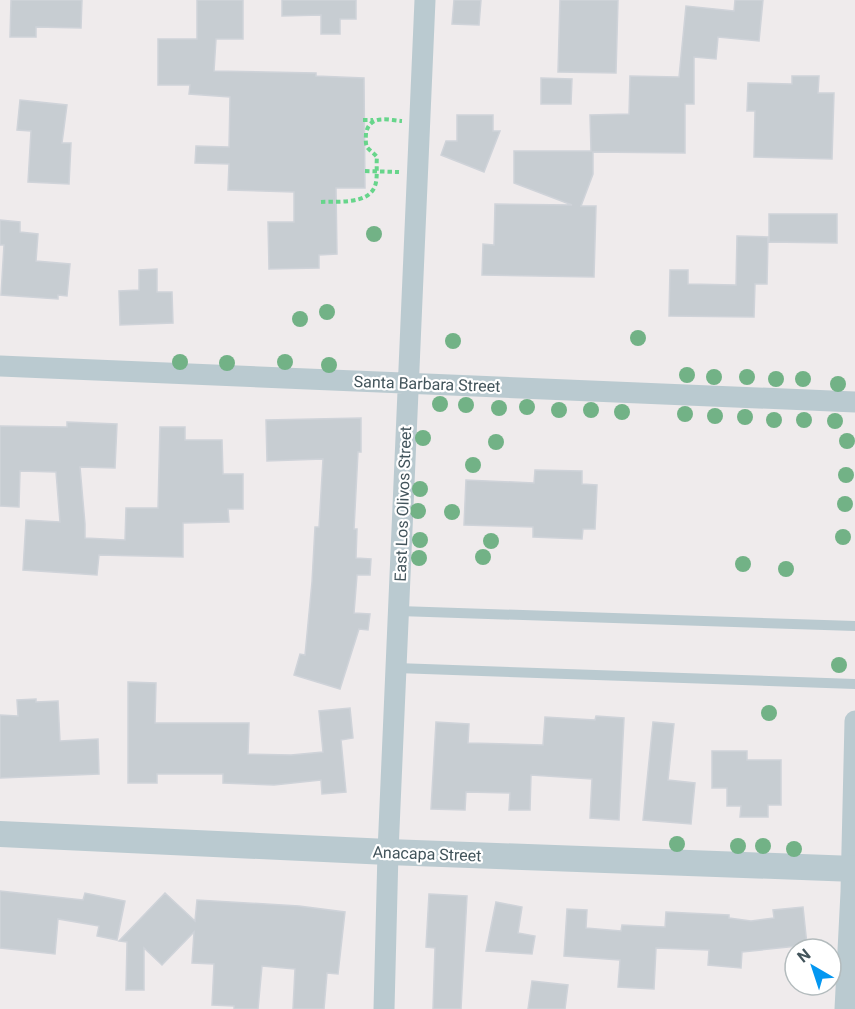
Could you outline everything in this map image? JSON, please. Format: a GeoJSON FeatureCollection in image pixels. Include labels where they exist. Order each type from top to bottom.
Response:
{"type":"FeatureCollection","features":[{"type":"Feature","properties":{"kind":"street","name":"East Los Olivos Street"},"geometry":{"type":"LineString","coordinates":[[384,1009],[388,852],[425,0]]}},
{"type":"Feature","properties":{"kind":"street","name":"Santa Barbara Street"},"geometry":{"type":"LineString","coordinates":[[0,366],[855,402]]}},
{"type":"Feature","properties":{"kind":"street"},"geometry":{"type":"LineString","coordinates":[[845,1009],[853,869],[855,721]]}},
{"type":"Feature","properties":{"kind":"street","name":"Anacapa Street"},"geometry":{"type":"LineString","coordinates":[[0,834],[388,852],[853,869]]}},
{"type":"Feature","properties":{"kind":"lane"},"geometry":{"type":"LineString","coordinates":[[399,611],[855,626]]}},
{"type":"Feature","properties":{"kind":"lane"},"geometry":{"type":"LineString","coordinates":[[396,668],[855,684]]}},
{"type":"Feature","properties":{"kind":"path"},"geometry":{"type":"LineString","coordinates":[[363,120],[420,122]]}},
{"type":"Feature","properties":{"kind":"path"},"geometry":{"type":"LineString","coordinates":[[321,202],[364,198],[375,186],[377,157],[367,147],[365,138],[367,128],[374,120]]}},
{"type":"Feature","properties":{"kind":"path"},"geometry":{"type":"LineString","coordinates":[[365,171],[418,173]]}},
{"type":"Feature","properties":{"kind":"building"},"geometry":{"type":"Polygon","coordinates":[[[11,0],[82,0],[81,28],[36,27],[36,37],[10,37],[11,0]]]}},
{"type":"Feature","properties":{"kind":"building"},"geometry":{"type":"Polygon","coordinates":[[[197,0],[243,0],[243,39],[216,39],[214,71],[316,73],[316,76],[364,78],[365,188],[336,188],[337,254],[319,255],[319,268],[269,269],[268,222],[294,222],[294,192],[228,190],[229,164],[195,163],[196,146],[229,147],[230,97],[189,94],[190,85],[158,85],[158,39],[197,39],[197,0]]]}},
{"type":"Feature","properties":{"kind":"building"},"geometry":{"type":"Polygon","coordinates":[[[282,0],[356,0],[356,19],[340,19],[340,34],[321,34],[321,15],[282,16],[282,0]]]}},
{"type":"Feature","properties":{"kind":"building"},"geometry":{"type":"Polygon","coordinates":[[[454,0],[481,0],[479,25],[452,24],[454,0]]]}},
{"type":"Feature","properties":{"kind":"building"},"geometry":{"type":"Polygon","coordinates":[[[560,0],[618,0],[616,73],[558,72],[560,0]]]}},
{"type":"Feature","properties":{"kind":"building"},"geometry":{"type":"Polygon","coordinates":[[[735,0],[763,0],[759,41],[718,37],[716,59],[694,57],[694,104],[685,104],[685,153],[593,152],[593,174],[581,206],[596,206],[594,277],[482,275],[483,244],[494,245],[495,204],[572,205],[514,183],[514,151],[591,151],[590,115],[629,114],[630,76],[679,77],[686,6],[734,11],[735,0]]]}},
{"type":"Feature","properties":{"kind":"building"},"geometry":{"type":"Polygon","coordinates":[[[792,76],[819,76],[818,93],[834,93],[832,159],[754,157],[755,111],[747,111],[748,83],[792,84],[792,76]]]}},
{"type":"Feature","properties":{"kind":"building"},"geometry":{"type":"Polygon","coordinates":[[[541,78],[572,79],[571,104],[541,104],[541,78]]]}},
{"type":"Feature","properties":{"kind":"building"},"geometry":{"type":"Polygon","coordinates":[[[20,100],[67,105],[62,143],[71,143],[69,184],[28,182],[31,131],[17,130],[20,100]]]}},
{"type":"Feature","properties":{"kind":"building"},"geometry":{"type":"Polygon","coordinates":[[[457,115],[493,115],[493,131],[500,131],[484,172],[441,155],[446,141],[457,141],[457,115]]]}},
{"type":"Feature","properties":{"kind":"building"},"geometry":{"type":"Polygon","coordinates":[[[769,214],[837,214],[837,243],[769,242],[769,214]]]}},
{"type":"Feature","properties":{"kind":"building"},"geometry":{"type":"Polygon","coordinates":[[[0,220],[20,222],[20,232],[38,234],[36,261],[70,264],[67,296],[58,295],[58,299],[1,295],[4,245],[0,245],[0,220]]]}},
{"type":"Feature","properties":{"kind":"building"},"geometry":{"type":"Polygon","coordinates":[[[737,236],[768,237],[767,284],[755,284],[754,317],[669,316],[670,270],[688,270],[688,284],[736,285],[737,236]]]}},
{"type":"Feature","properties":{"kind":"building"},"geometry":{"type":"Polygon","coordinates":[[[157,269],[157,292],[172,292],[173,323],[120,325],[119,291],[139,290],[139,270],[157,269]]]}},
{"type":"Feature","properties":{"kind":"building"},"geometry":{"type":"Polygon","coordinates":[[[361,418],[361,452],[358,452],[354,529],[357,529],[356,558],[371,559],[370,575],[357,575],[354,613],[370,614],[368,630],[359,629],[340,689],[294,675],[300,654],[305,655],[315,527],[319,527],[323,459],[267,461],[266,420],[361,418]]]}},
{"type":"Feature","properties":{"kind":"building"},"geometry":{"type":"Polygon","coordinates":[[[67,422],[117,424],[115,468],[80,467],[85,538],[125,540],[126,508],[158,508],[160,427],[185,427],[185,440],[222,440],[223,474],[243,474],[243,509],[228,509],[229,522],[183,523],[183,557],[99,555],[97,575],[23,570],[26,520],[60,522],[56,472],[20,471],[19,507],[0,506],[0,426],[67,427],[67,422]]]}},
{"type":"Feature","properties":{"kind":"building"},"geometry":{"type":"Polygon","coordinates":[[[535,470],[582,471],[582,484],[597,485],[595,529],[583,529],[582,539],[533,537],[533,527],[464,525],[466,480],[534,483],[535,470]]]}},
{"type":"Feature","properties":{"kind":"building"},"geometry":{"type":"Polygon","coordinates":[[[128,682],[156,683],[155,723],[249,723],[248,754],[291,755],[323,752],[319,711],[350,708],[353,738],[341,740],[346,792],[322,794],[321,780],[274,785],[223,783],[223,774],[157,774],[157,783],[128,783],[128,682]]]}},
{"type":"Feature","properties":{"kind":"building"},"geometry":{"type":"Polygon","coordinates":[[[36,699],[36,702],[58,701],[60,741],[98,739],[99,774],[0,778],[0,715],[18,716],[17,700],[36,699]]]}},
{"type":"Feature","properties":{"kind":"building"},"geometry":{"type":"Polygon","coordinates":[[[596,716],[624,718],[619,820],[590,818],[592,779],[531,775],[530,810],[509,810],[510,793],[466,792],[465,810],[431,809],[436,722],[469,724],[468,743],[543,745],[545,717],[595,720],[596,716]]]}},
{"type":"Feature","properties":{"kind":"building"},"geometry":{"type":"Polygon","coordinates":[[[653,722],[674,724],[668,780],[695,783],[691,824],[643,820],[653,722]]]}},
{"type":"Feature","properties":{"kind":"building"},"geometry":{"type":"Polygon","coordinates":[[[712,751],[747,751],[747,760],[781,760],[781,805],[768,805],[768,817],[740,817],[741,806],[727,806],[727,788],[712,788],[712,751]]]}},
{"type":"Feature","properties":{"kind":"building"},"geometry":{"type":"Polygon","coordinates":[[[0,891],[83,900],[85,893],[125,901],[117,940],[97,936],[99,926],[58,919],[55,954],[0,948],[0,891]]]}},
{"type":"Feature","properties":{"kind":"building"},"geometry":{"type":"Polygon","coordinates":[[[165,893],[195,921],[197,900],[299,906],[345,912],[338,974],[327,973],[324,1009],[293,1009],[295,969],[262,966],[258,1009],[234,1009],[234,1006],[212,1005],[214,964],[192,963],[194,932],[162,965],[144,948],[144,990],[126,990],[127,942],[119,941],[165,893]]]}},
{"type":"Feature","properties":{"kind":"building"},"geometry":{"type":"Polygon","coordinates":[[[429,894],[467,896],[461,1009],[433,1009],[435,948],[426,947],[429,894]]]}},
{"type":"Feature","properties":{"kind":"building"},"geometry":{"type":"Polygon","coordinates":[[[496,902],[522,907],[518,933],[535,936],[532,954],[486,951],[496,902]]]}},
{"type":"Feature","properties":{"kind":"building"},"geometry":{"type":"Polygon","coordinates":[[[803,907],[806,937],[783,937],[783,948],[742,952],[741,968],[708,965],[709,950],[656,948],[654,989],[618,987],[620,960],[564,956],[567,909],[587,910],[586,928],[621,931],[622,925],[665,927],[666,912],[729,915],[729,918],[751,921],[774,918],[773,910],[803,907]]]}},
{"type":"Feature","properties":{"kind":"building"},"geometry":{"type":"Polygon","coordinates":[[[532,981],[568,985],[565,1009],[528,1009],[532,981]]]}}]}
